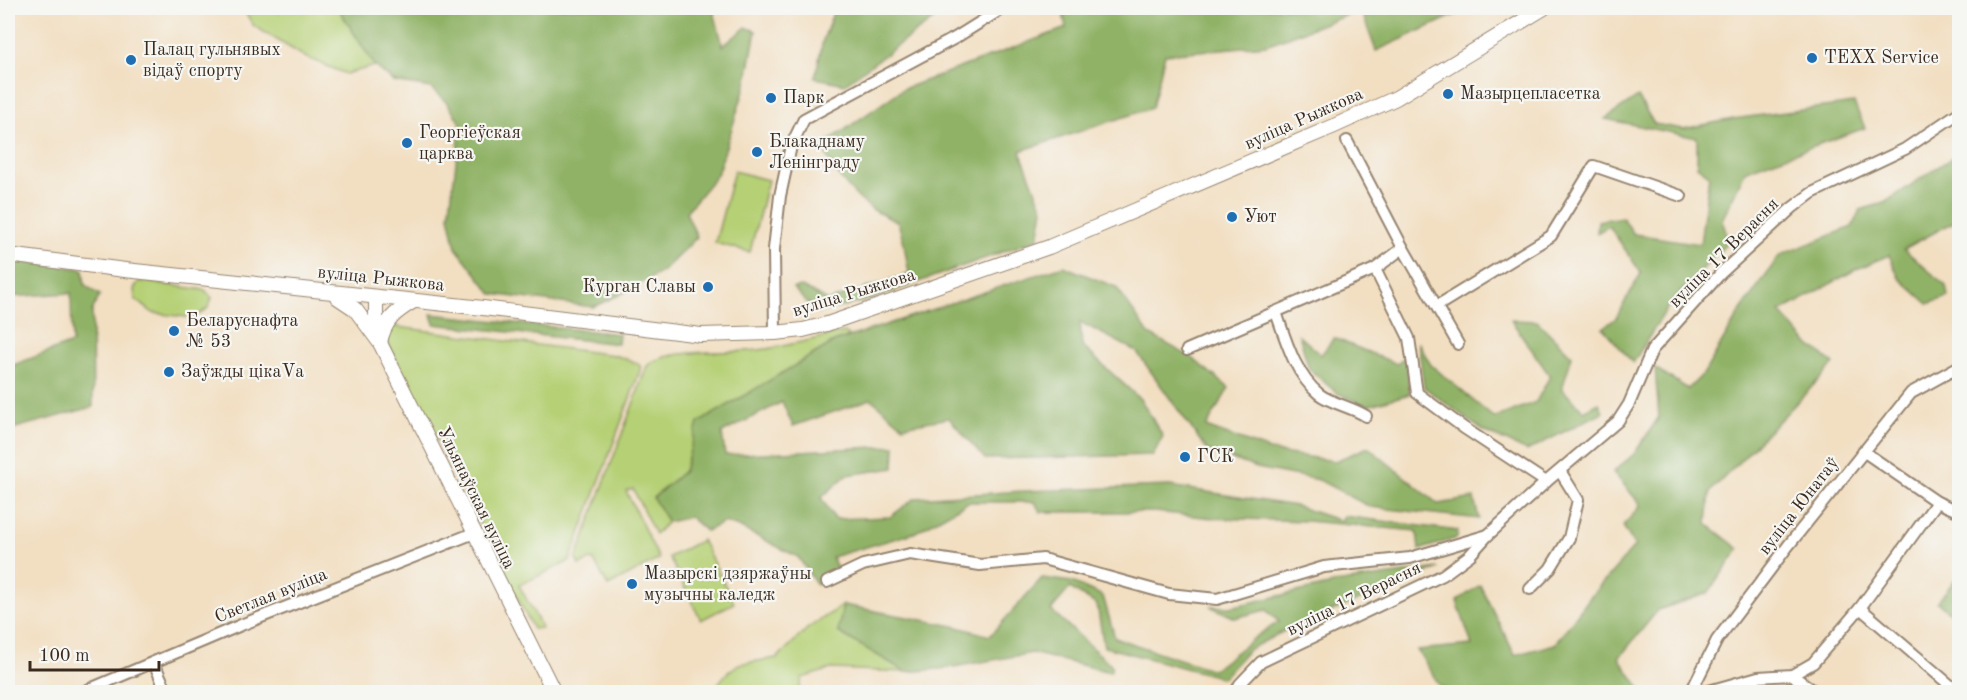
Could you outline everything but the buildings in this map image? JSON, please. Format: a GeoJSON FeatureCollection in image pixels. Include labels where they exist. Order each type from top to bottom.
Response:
{"type":"FeatureCollection","features":[{"type":"Feature","properties":{"kind":"main road","name":"вуліца Рыжкова"},"geometry":{"type":"LineString","coordinates":[[8,255],[701,334],[775,333],[803,330],[827,324],[1071,238],[1332,127],[1396,98],[1544,8]]}},
{"type":"Feature","properties":{"kind":"main road","name":"Ульянаўская вуліца"},"geometry":{"type":"LineString","coordinates":[[330,293],[349,303],[380,343],[554,693]]}},
{"type":"Feature","properties":{"kind":"main road"},"geometry":{"type":"LineString","coordinates":[[363,321],[368,302],[376,298],[376,322],[380,343]]}},
{"type":"Feature","properties":{"kind":"main road"},"geometry":{"type":"LineString","coordinates":[[380,343],[385,324],[393,314],[414,301]]}},
{"type":"Feature","properties":{"kind":"street"},"geometry":{"type":"LineString","coordinates":[[775,333],[774,249],[780,196],[791,146],[804,119],[955,38],[1003,8]]}},
{"type":"Feature","properties":{"kind":"street","name":"вуліца 17 Верасня"},"geometry":{"type":"LineString","coordinates":[[1236,693],[1240,684],[1261,662],[1443,575],[1470,555],[1488,535],[1546,482],[1618,421],[1629,404],[1652,350],[1721,273],[1792,208],[1812,193],[1905,149],[1959,112]]}},
{"type":"Feature","properties":{"kind":"street"},"geometry":{"type":"LineString","coordinates":[[1347,141],[1403,248],[1458,344]]}},
{"type":"Feature","properties":{"kind":"street"},"geometry":{"type":"LineString","coordinates":[[1437,306],[1551,236],[1594,166],[1681,196]]}},
{"type":"Feature","properties":{"kind":"street"},"geometry":{"type":"LineString","coordinates":[[1187,350],[1375,269],[1403,248]]}},
{"type":"Feature","properties":{"kind":"street"},"geometry":{"type":"LineString","coordinates":[[1375,269],[1409,338],[1418,393],[1464,428],[1546,482]]}},
{"type":"Feature","properties":{"kind":"street"},"geometry":{"type":"LineString","coordinates":[[1276,312],[1296,367],[1320,395],[1356,409],[1366,416]]}},
{"type":"Feature","properties":{"kind":"street","name":"вуліца Юнатаў"},"geometry":{"type":"LineString","coordinates":[[1691,693],[1717,640],[1863,451],[1911,393],[1959,366]]}},
{"type":"Feature","properties":{"kind":"street"},"geometry":{"type":"LineString","coordinates":[[1863,451],[1937,502],[1959,512]]}},
{"type":"Feature","properties":{"kind":"street"},"geometry":{"type":"LineString","coordinates":[[1530,589],[1550,569],[1569,538],[1578,501],[1560,471]]}},
{"type":"Feature","properties":{"kind":"street"},"geometry":{"type":"LineString","coordinates":[[1705,693],[1758,677],[1792,675],[1813,663],[1860,608],[1937,502]]}},
{"type":"Feature","properties":{"kind":"street","name":"Светлая вуліца"},"geometry":{"type":"LineString","coordinates":[[83,693],[252,621],[474,533]]}},
{"type":"Feature","properties":{"kind":"street","name":"вуліца 17 Верасня"},"geometry":{"type":"LineString","coordinates":[[827,582],[863,565],[910,554],[980,565],[1043,559],[1169,594],[1217,598],[1324,567],[1410,558],[1488,535]]}},
{"type":"Feature","properties":{"kind":"street"},"geometry":{"type":"LineString","coordinates":[[1860,608],[1958,693]]}},
{"type":"Feature","properties":{"kind":"street"},"geometry":{"type":"LineString","coordinates":[[154,663],[166,693]]}},
{"type":"Feature","properties":{"kind":"street"},"geometry":{"type":"LineString","coordinates":[[1792,675],[1815,693]]}},
{"type":"Feature","properties":{"kind":"green space"},"geometry":{"type":"Polygon","coordinates":[[[242,8],[338,8],[375,66],[346,74],[305,57],[254,26],[242,8]]]}},
{"type":"Feature","properties":{"kind":"green space"},"geometry":{"type":"Polygon","coordinates":[[[338,8],[713,8],[723,46],[746,27],[756,31],[746,84],[717,175],[686,212],[697,237],[662,272],[593,307],[492,294],[456,248],[449,216],[461,124],[447,103],[431,88],[394,82],[375,66],[338,8]]]}},
{"type":"Feature","properties":{"kind":"green space"},"geometry":{"type":"Polygon","coordinates":[[[835,8],[949,8],[845,84],[815,78],[823,40],[835,8]]]}},
{"type":"Feature","properties":{"kind":"green space"},"geometry":{"type":"Polygon","coordinates":[[[1062,8],[1470,8],[1376,51],[1361,10],[1266,45],[1165,54],[1152,108],[1020,151],[1043,209],[1038,239],[863,302],[816,312],[793,288],[802,287],[828,301],[909,274],[898,222],[872,209],[857,197],[830,162],[823,145],[903,89],[1066,28],[1062,8]]]}},
{"type":"Feature","properties":{"kind":"green space"},"geometry":{"type":"Polygon","coordinates":[[[1638,97],[1654,124],[1683,129],[1733,119],[1854,103],[1865,128],[1746,170],[1722,220],[1729,241],[1669,305],[1633,363],[1603,328],[1616,318],[1641,273],[1609,226],[1597,233],[1598,221],[1622,217],[1634,234],[1700,244],[1709,175],[1697,166],[1697,138],[1605,119],[1638,97]]]}},
{"type":"Feature","properties":{"kind":"green space"},"geometry":{"type":"Polygon","coordinates":[[[1959,153],[1959,219],[1904,249],[1946,286],[1948,297],[1928,304],[1899,278],[1889,255],[1855,270],[1780,312],[1805,341],[1834,364],[1710,492],[1707,524],[1739,549],[1708,593],[1658,610],[1619,658],[1642,691],[1451,692],[1440,686],[1417,650],[1472,645],[1457,601],[1480,585],[1515,655],[1555,644],[1591,596],[1635,546],[1623,526],[1641,505],[1613,472],[1634,454],[1659,417],[1655,368],[1688,389],[1704,373],[1741,310],[1780,255],[1852,227],[1860,210],[1884,203],[1959,153]]]}},
{"type":"Feature","properties":{"kind":"green space"},"geometry":{"type":"Polygon","coordinates":[[[734,171],[768,180],[750,252],[715,243],[734,171]]]}},
{"type":"Feature","properties":{"kind":"green space"},"geometry":{"type":"Polygon","coordinates":[[[8,260],[83,269],[85,285],[100,295],[92,311],[93,407],[8,430],[8,367],[72,343],[71,293],[8,297],[8,260]]]}},
{"type":"Feature","properties":{"kind":"green space"},"geometry":{"type":"Polygon","coordinates":[[[1063,266],[1116,287],[1149,334],[1191,357],[1229,388],[1206,427],[1275,452],[1335,461],[1368,447],[1438,504],[1474,498],[1479,519],[1370,507],[1319,480],[1257,468],[1207,450],[1136,351],[1080,322],[1082,346],[1140,399],[1163,436],[1153,455],[985,459],[949,418],[903,426],[871,399],[793,426],[782,402],[722,433],[725,455],[895,446],[894,468],[847,475],[821,498],[835,519],[890,517],[915,498],[1022,491],[1170,486],[1296,506],[1341,521],[1344,516],[1458,531],[1457,538],[1419,550],[1417,531],[1307,521],[1213,518],[1155,512],[1040,512],[1035,502],[968,502],[914,533],[832,557],[839,572],[817,585],[798,557],[725,522],[706,531],[690,517],[668,522],[653,498],[684,471],[698,423],[834,342],[1063,266]]]}},
{"type":"Feature","properties":{"kind":"green space"},"geometry":{"type":"Polygon","coordinates":[[[139,281],[205,290],[212,298],[208,308],[194,318],[153,313],[135,299],[134,289],[139,281]]]}},
{"type":"Feature","properties":{"kind":"green space"},"geometry":{"type":"Polygon","coordinates":[[[431,314],[619,334],[618,344],[434,324],[431,314]]]}},
{"type":"Feature","properties":{"kind":"green space"},"geometry":{"type":"Polygon","coordinates":[[[1511,320],[1537,321],[1572,356],[1562,389],[1584,411],[1599,403],[1603,412],[1527,451],[1482,430],[1424,387],[1418,342],[1431,365],[1494,418],[1536,402],[1550,376],[1511,320]]]}},
{"type":"Feature","properties":{"kind":"green space"},"geometry":{"type":"Polygon","coordinates":[[[390,326],[614,355],[638,363],[641,368],[570,561],[519,585],[542,628],[533,629],[388,343],[386,337],[390,326]]]}},
{"type":"Feature","properties":{"kind":"green space"},"geometry":{"type":"Polygon","coordinates":[[[845,332],[849,336],[834,342],[699,423],[684,471],[653,498],[668,522],[655,534],[633,489],[626,491],[659,559],[608,586],[593,559],[579,565],[576,559],[647,366],[669,356],[700,352],[759,350],[845,332]]]}},
{"type":"Feature","properties":{"kind":"green space"},"geometry":{"type":"Polygon","coordinates":[[[1299,335],[1321,355],[1334,338],[1397,364],[1407,356],[1410,394],[1367,406],[1337,393],[1309,369],[1299,335]]]}},
{"type":"Feature","properties":{"kind":"green space"},"geometry":{"type":"Polygon","coordinates":[[[702,540],[734,603],[701,620],[669,557],[702,540]]]}},
{"type":"Feature","properties":{"kind":"green space"},"geometry":{"type":"Polygon","coordinates":[[[1439,568],[1288,629],[1248,650],[1223,678],[1104,647],[1097,605],[1070,588],[1051,610],[1112,666],[1110,672],[1032,653],[948,668],[906,672],[838,632],[843,605],[954,626],[990,636],[1042,578],[1072,582],[1103,596],[1115,638],[1213,670],[1279,622],[1266,610],[1235,618],[1210,606],[1230,607],[1342,582],[1439,568]]]}},
{"type":"Feature","properties":{"kind":"green space"},"geometry":{"type":"Polygon","coordinates":[[[1959,575],[1959,621],[1937,602],[1959,575]]]}},
{"type":"Feature","properties":{"kind":"green space"},"geometry":{"type":"Polygon","coordinates":[[[843,605],[839,632],[906,672],[831,669],[802,678],[799,692],[711,692],[727,673],[739,664],[777,658],[808,628],[843,605]]]}},
{"type":"Feature","properties":{"kind":"place","name":"TEXX Service"},"geometry":{"type":"Point","coordinates":[1812,58]}},
{"type":"Feature","properties":{"kind":"place","name":"Палац гульнявых відаў спорту"},"geometry":{"type":"Point","coordinates":[131,60]}},
{"type":"Feature","properties":{"kind":"place","name":"Мазырцепласетка"},"geometry":{"type":"Point","coordinates":[1448,94]}},
{"type":"Feature","properties":{"kind":"place","name":"Парк"},"geometry":{"type":"Point","coordinates":[771,98]}},
{"type":"Feature","properties":{"kind":"place","name":"Георгіеўская царква"},"geometry":{"type":"Point","coordinates":[407,143]}},
{"type":"Feature","properties":{"kind":"place","name":"Блакаднаму Ленінграду"},"geometry":{"type":"Point","coordinates":[757,152]}},
{"type":"Feature","properties":{"kind":"place","name":"Уют"},"geometry":{"type":"Point","coordinates":[1232,217]}},
{"type":"Feature","properties":{"kind":"place","name":"Курган Славы"},"geometry":{"type":"Point","coordinates":[708,287]}},
{"type":"Feature","properties":{"kind":"place","name":"Беларуснафта № 53"},"geometry":{"type":"Point","coordinates":[174,331]}},
{"type":"Feature","properties":{"kind":"place","name":"Заўжды цікаVа"},"geometry":{"type":"Point","coordinates":[169,372]}},
{"type":"Feature","properties":{"kind":"place","name":"ГСК"},"geometry":{"type":"Point","coordinates":[1185,457]}},
{"type":"Feature","properties":{"kind":"place","name":"Мазырскі дзяржаўны музычны каледж"},"geometry":{"type":"Point","coordinates":[632,584]}}]}
